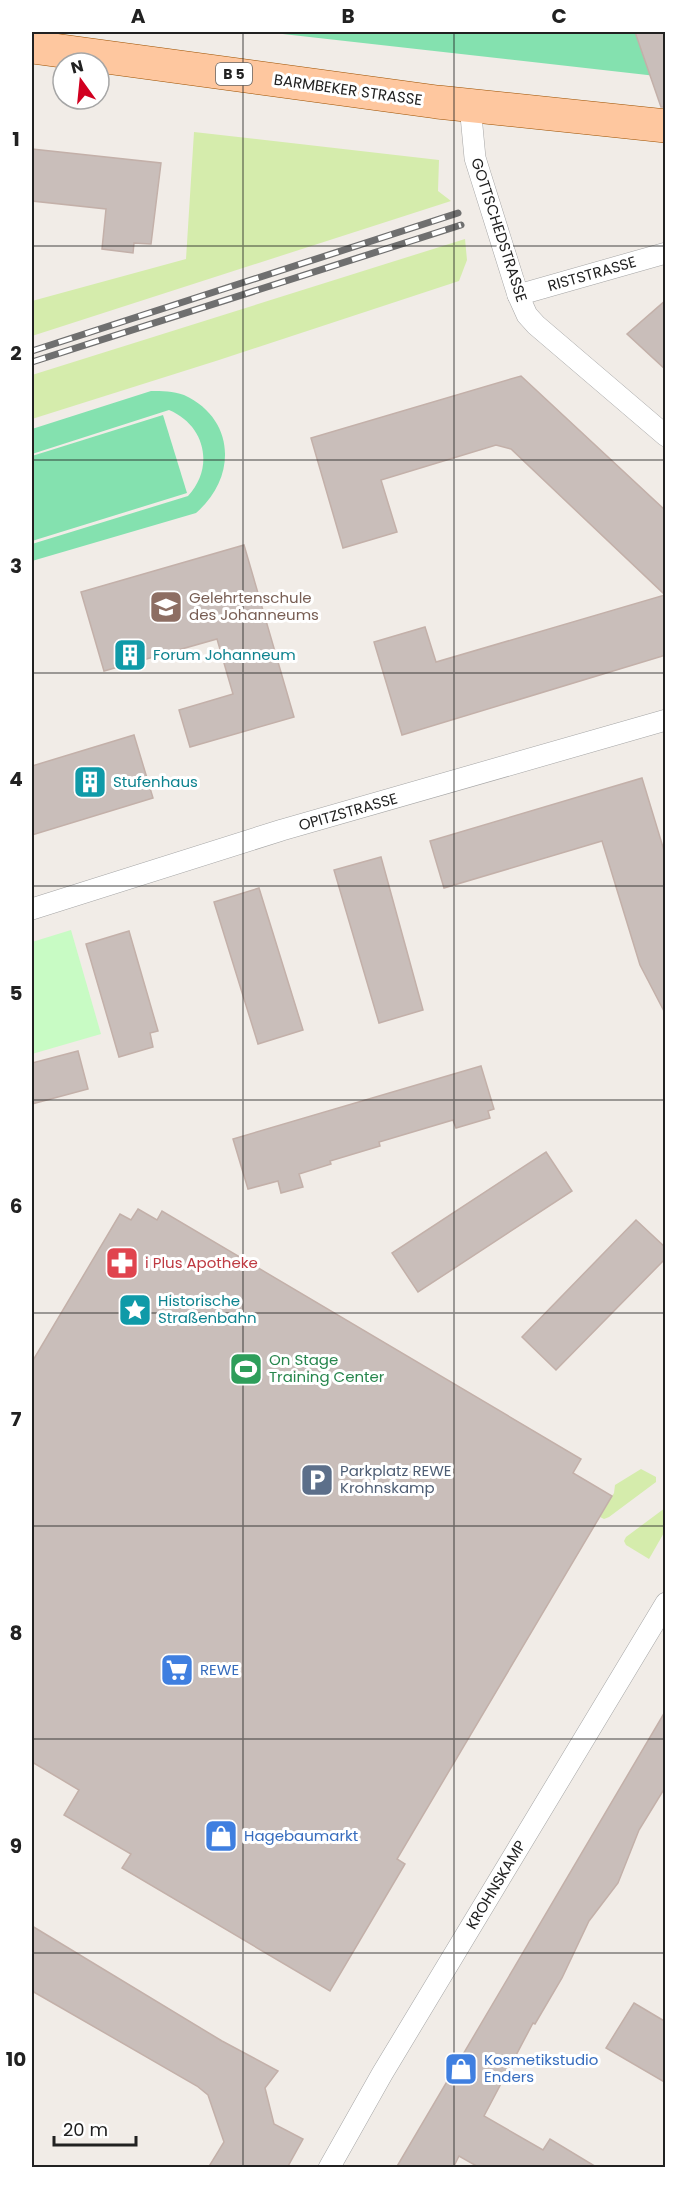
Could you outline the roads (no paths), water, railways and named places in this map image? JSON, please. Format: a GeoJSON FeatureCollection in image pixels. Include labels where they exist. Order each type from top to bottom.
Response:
{"type":"FeatureCollection","features":[{"type":"Feature","properties":{"kind":"main road","name":"BARMBEKER STRASSE"},"geometry":{"type":"LineString","coordinates":[[32,47],[470,105],[666,126]]}},
{"type":"Feature","properties":{"kind":"street","name":"GOTTSCHEDSTRASSE"},"geometry":{"type":"LineString","coordinates":[[470,105],[475,158],[518,296],[527,315],[666,436]]}},
{"type":"Feature","properties":{"kind":"street","name":"RISTSTRASSE"},"geometry":{"type":"LineString","coordinates":[[518,296],[666,253]]}},
{"type":"Feature","properties":{"kind":"street","name":"OPITZSTRASSE"},"geometry":{"type":"LineString","coordinates":[[32,909],[282,830],[666,720]]}},
{"type":"Feature","properties":{"kind":"street","name":"KROHNSKAMP"},"geometry":{"type":"LineString","coordinates":[[329,2168],[382,2074],[666,1603]]}},
{"type":"Feature","properties":{"kind":"railway"},"geometry":{"type":"LineString","coordinates":[[32,351],[458,213]]}},
{"type":"Feature","properties":{"kind":"railway"},"geometry":{"type":"LineString","coordinates":[[32,362],[461,225]]}},
{"type":"Feature","properties":{"kind":"place","name":"Gelehrtenschule des Johanneums"},"geometry":{"type":"Point","coordinates":[166,607]}},
{"type":"Feature","properties":{"kind":"place","name":"Forum Johanneum"},"geometry":{"type":"Point","coordinates":[130,655]}},
{"type":"Feature","properties":{"kind":"place","name":"Stufenhaus"},"geometry":{"type":"Point","coordinates":[90,782]}},
{"type":"Feature","properties":{"kind":"place","name":"i Plus Apotheke"},"geometry":{"type":"Point","coordinates":[122,1263]}},
{"type":"Feature","properties":{"kind":"place","name":"Historische Straßenbahn"},"geometry":{"type":"Point","coordinates":[135,1310]}},
{"type":"Feature","properties":{"kind":"place","name":"On Stage Training Center"},"geometry":{"type":"Point","coordinates":[246,1369]}},
{"type":"Feature","properties":{"kind":"place","name":"Parkplatz REWE Krohnskamp"},"geometry":{"type":"Point","coordinates":[317,1480]}},
{"type":"Feature","properties":{"kind":"place","name":"REWE"},"geometry":{"type":"Point","coordinates":[177,1670]}},
{"type":"Feature","properties":{"kind":"place","name":"Hagebaumarkt"},"geometry":{"type":"Point","coordinates":[221,1836]}},
{"type":"Feature","properties":{"kind":"place","name":"Kosmetikstudio Enders"},"geometry":{"type":"Point","coordinates":[461,2069]}}]}
